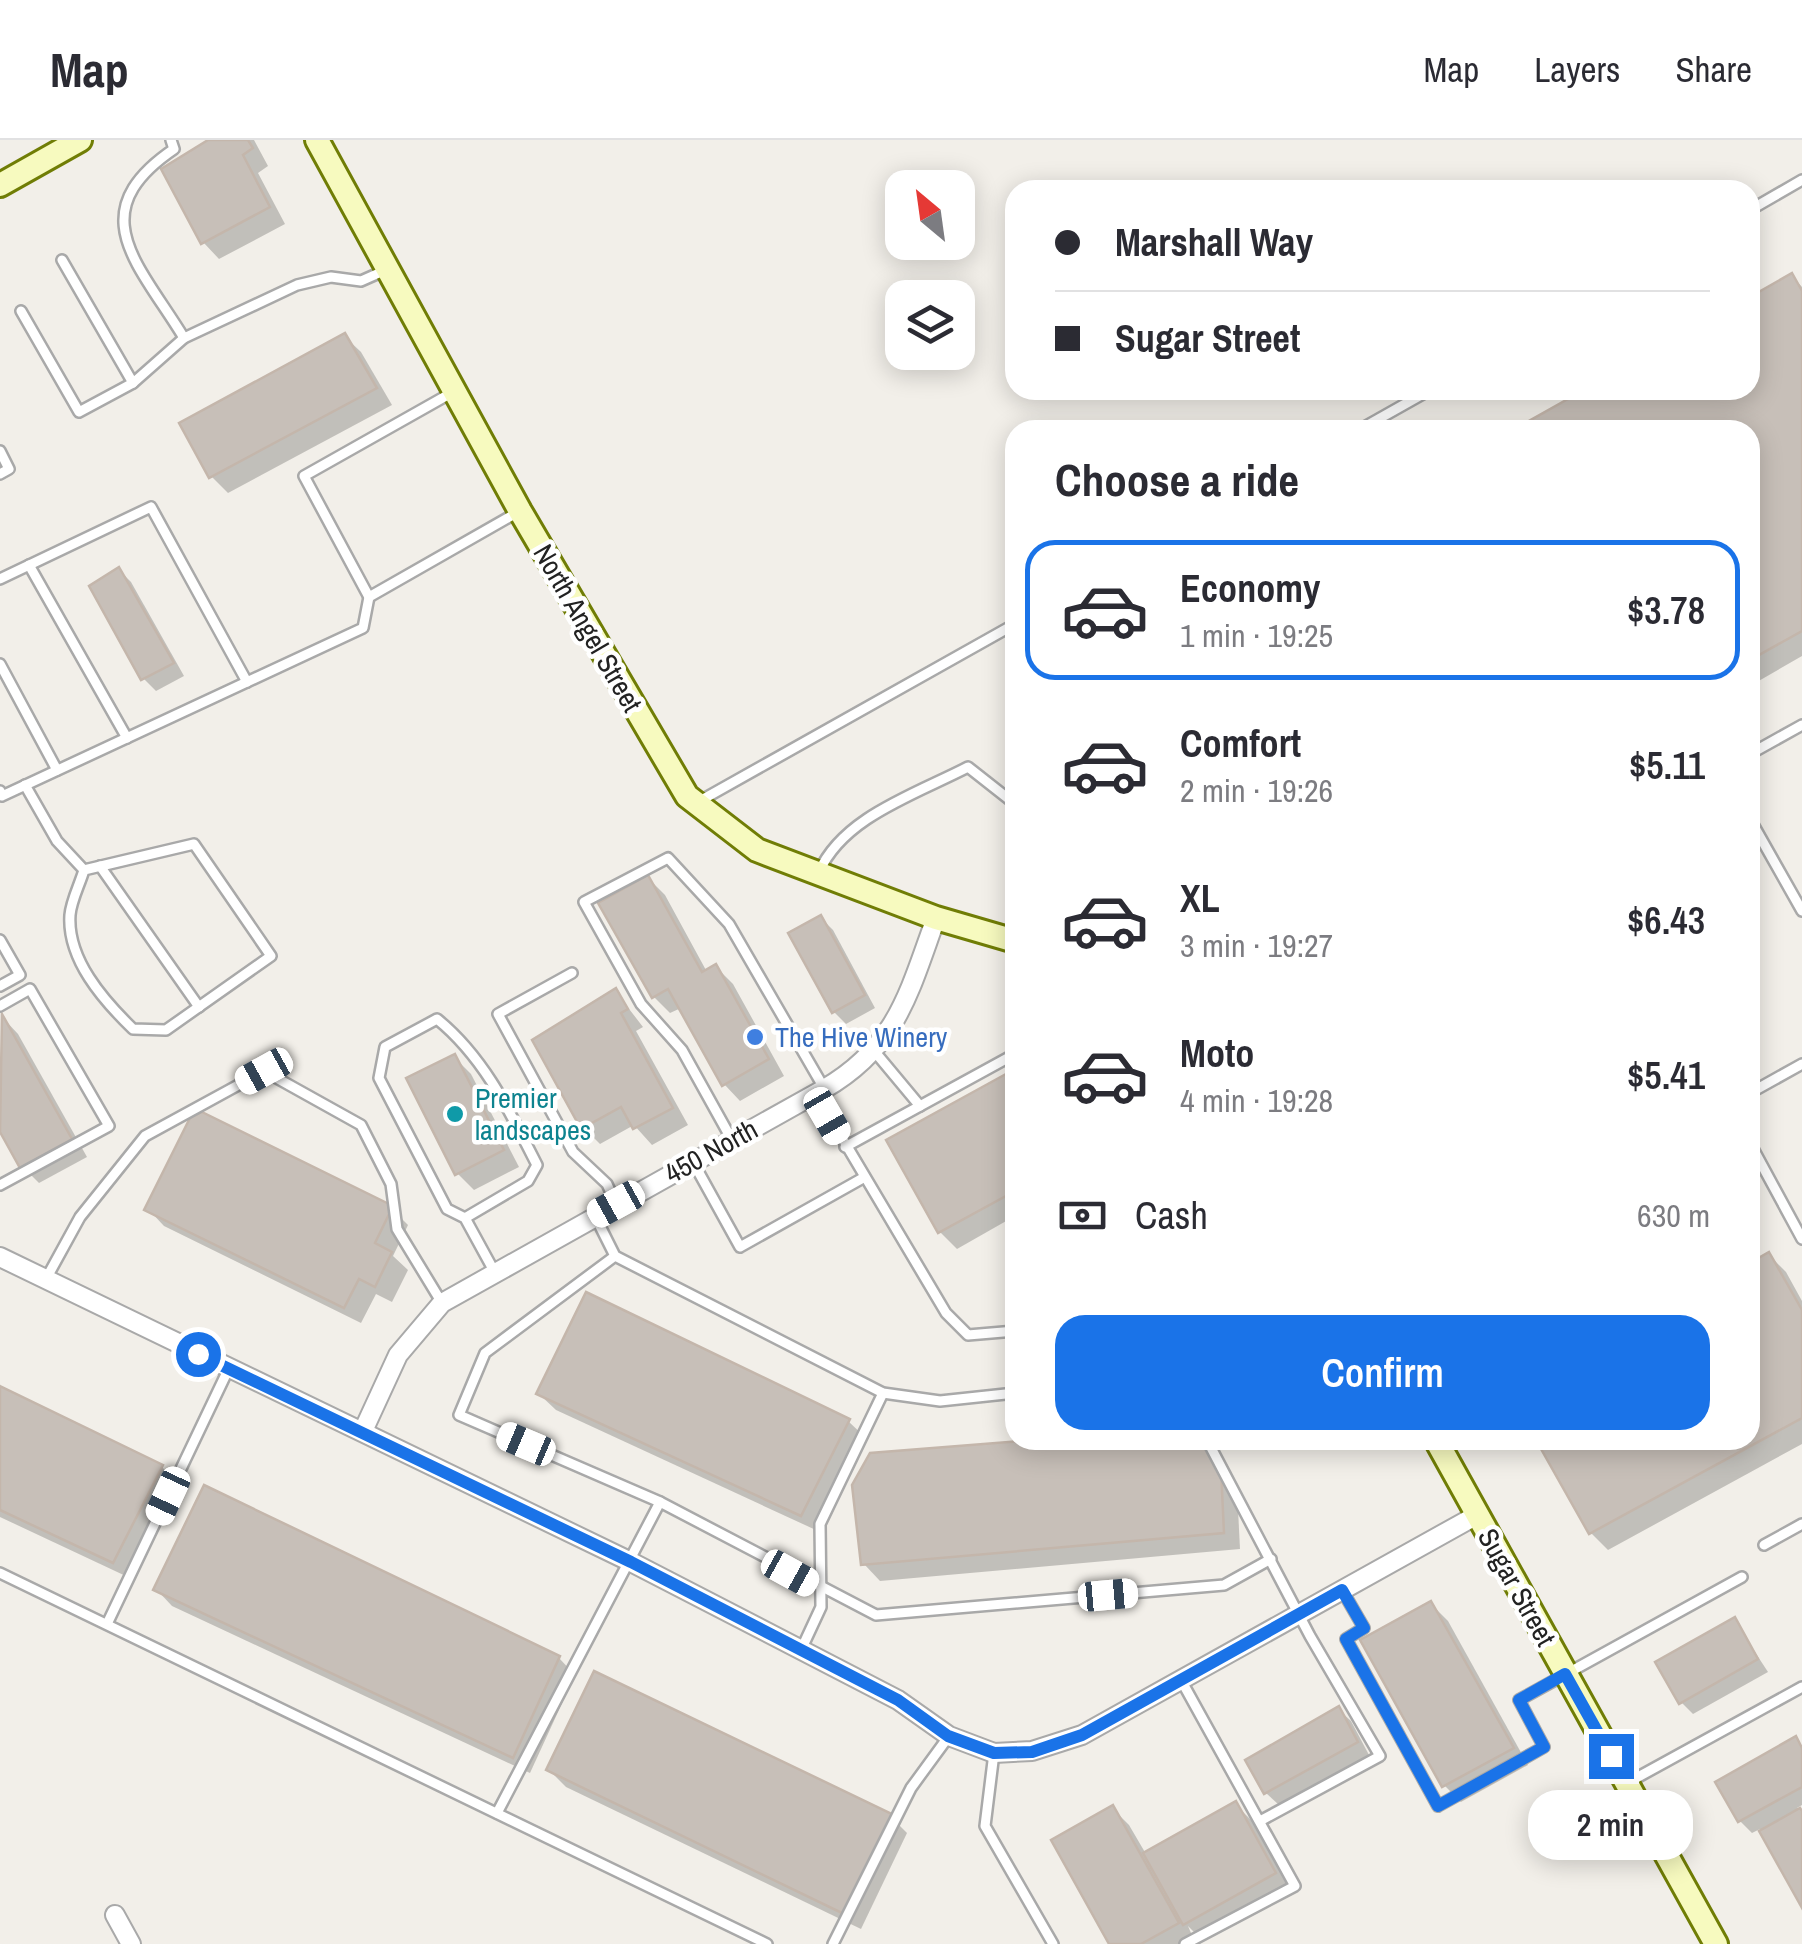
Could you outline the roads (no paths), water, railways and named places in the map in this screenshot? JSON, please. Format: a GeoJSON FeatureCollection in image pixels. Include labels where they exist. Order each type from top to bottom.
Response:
{"type":"FeatureCollection","features":[{"type":"Feature","properties":{"kind":"street"},"geometry":{"type":"LineString","coordinates":[[0,184],[80,140]]}},
{"type":"Feature","properties":{"kind":"street","name":"North Angel Street"},"geometry":{"type":"LineString","coordinates":[[318,140],[520,510],[658,749],[696,803],[757,850],[936,918],[1005,938]]}},
{"type":"Feature","properties":{"kind":"street","name":"450 North"},"geometry":{"type":"LineString","coordinates":[[363,1431],[398,1355],[442,1304],[494,1271],[820,1091],[875,1052],[900,1016],[936,918]]}},
{"type":"Feature","properties":{"kind":"street"},"geometry":{"type":"LineString","coordinates":[[0,1257],[631,1562],[898,1700],[948,1736],[994,1753],[1032,1752],[1082,1735],[1476,1515]]}},
{"type":"Feature","properties":{"kind":"street","name":"Sugar Street"},"geometry":{"type":"LineString","coordinates":[[1441,1450],[1716,1944]]}},
{"type":"Feature","properties":{"kind":"street"},"geometry":{"type":"LineString","coordinates":[[115,1916],[131,1944]]}},
{"type":"Feature","properties":{"kind":"lane"},"geometry":{"type":"LineString","coordinates":[[171,140],[174,149],[148,167],[124,203],[122,236],[184,338]]}},
{"type":"Feature","properties":{"kind":"lane"},"geometry":{"type":"LineString","coordinates":[[1760,204],[1802,180]]}},
{"type":"Feature","properties":{"kind":"lane"},"geometry":{"type":"LineString","coordinates":[[62,260],[132,383]]}},
{"type":"Feature","properties":{"kind":"lane"},"geometry":{"type":"LineString","coordinates":[[22,310],[78,412],[132,383],[184,338],[297,285],[331,277],[361,280],[390,268]]}},
{"type":"Feature","properties":{"kind":"lane"},"geometry":{"type":"LineString","coordinates":[[0,791],[2,796],[363,628],[369,596],[304,476],[456,391]]}},
{"type":"Feature","properties":{"kind":"lane"},"geometry":{"type":"LineString","coordinates":[[1377,420],[1412,400]]}},
{"type":"Feature","properties":{"kind":"lane"},"geometry":{"type":"LineString","coordinates":[[0,451],[9,469],[0,474]]}},
{"type":"Feature","properties":{"kind":"lane"},"geometry":{"type":"LineString","coordinates":[[0,579],[151,507],[247,682]]}},
{"type":"Feature","properties":{"kind":"lane"},"geometry":{"type":"LineString","coordinates":[[369,596],[520,510]]}},
{"type":"Feature","properties":{"kind":"lane"},"geometry":{"type":"LineString","coordinates":[[30,565],[128,738]]}},
{"type":"Feature","properties":{"kind":"lane"},"geometry":{"type":"LineString","coordinates":[[696,803],[1005,630]]}},
{"type":"Feature","properties":{"kind":"lane"},"geometry":{"type":"LineString","coordinates":[[0,664],[58,770]]}},
{"type":"Feature","properties":{"kind":"lane"},"geometry":{"type":"LineString","coordinates":[[1760,748],[1802,724]]}},
{"type":"Feature","properties":{"kind":"lane"},"geometry":{"type":"LineString","coordinates":[[818,874],[829,849],[846,832],[968,767],[1005,796]]}},
{"type":"Feature","properties":{"kind":"lane"},"geometry":{"type":"LineString","coordinates":[[24,786],[57,841],[84,870]]}},
{"type":"Feature","properties":{"kind":"lane"},"geometry":{"type":"LineString","coordinates":[[1760,836],[1802,910]]}},
{"type":"Feature","properties":{"kind":"lane"},"geometry":{"type":"LineString","coordinates":[[194,844],[271,956],[166,1030],[133,1029],[108,1005],[78,958],[70,915],[84,870],[194,844]]}},
{"type":"Feature","properties":{"kind":"lane"},"geometry":{"type":"LineString","coordinates":[[732,1140],[682,1050],[640,1004],[584,902],[668,858],[729,924],[846,1147],[957,1324],[968,1335],[1005,1331]]}},
{"type":"Feature","properties":{"kind":"lane"},"geometry":{"type":"LineString","coordinates":[[100,866],[199,1007]]}},
{"type":"Feature","properties":{"kind":"lane"},"geometry":{"type":"LineString","coordinates":[[0,940],[20,975],[0,986]]}},
{"type":"Feature","properties":{"kind":"lane"},"geometry":{"type":"LineString","coordinates":[[572,973],[498,1014],[573,1152],[607,1184],[616,1204]]}},
{"type":"Feature","properties":{"kind":"lane"},"geometry":{"type":"LineString","coordinates":[[0,1006],[30,989],[110,1126],[0,1185]]}},
{"type":"Feature","properties":{"kind":"lane"},"geometry":{"type":"LineString","coordinates":[[465,1218],[528,1181],[537,1165],[498,1088],[458,1036],[436,1019],[385,1047],[379,1078],[447,1208],[465,1218],[494,1271]]}},
{"type":"Feature","properties":{"kind":"lane"},"geometry":{"type":"LineString","coordinates":[[875,1052],[920,1106]]}},
{"type":"Feature","properties":{"kind":"lane"},"geometry":{"type":"LineString","coordinates":[[846,1147],[1005,1059]]}},
{"type":"Feature","properties":{"kind":"lane"},"geometry":{"type":"LineString","coordinates":[[1760,1087],[1802,1064]]}},
{"type":"Feature","properties":{"kind":"lane"},"geometry":{"type":"LineString","coordinates":[[46,1280],[80,1217],[145,1136],[264,1071],[361,1126],[391,1184],[398,1229],[442,1304]]}},
{"type":"Feature","properties":{"kind":"lane"},"geometry":{"type":"LineString","coordinates":[[693,1162],[740,1246],[864,1178]]}},
{"type":"Feature","properties":{"kind":"lane"},"geometry":{"type":"LineString","coordinates":[[1760,1168],[1802,1238]]}},
{"type":"Feature","properties":{"kind":"lane"},"geometry":{"type":"LineString","coordinates":[[594,1216],[615,1256],[883,1393],[940,1402],[1005,1394]]}},
{"type":"Feature","properties":{"kind":"lane"},"geometry":{"type":"LineString","coordinates":[[615,1256],[485,1352],[459,1415],[660,1502],[822,1591],[876,1615],[1224,1585],[1271,1559]]}},
{"type":"Feature","properties":{"kind":"lane"},"geometry":{"type":"LineString","coordinates":[[107,1624],[229,1368]]}},
{"type":"Feature","properties":{"kind":"lane"},"geometry":{"type":"LineString","coordinates":[[801,1650],[821,1607],[820,1524],[883,1393]]}},
{"type":"Feature","properties":{"kind":"lane"},"geometry":{"type":"LineString","coordinates":[[1212,1450],[1380,1756],[1260,1822]]}},
{"type":"Feature","properties":{"kind":"lane"},"geometry":{"type":"LineString","coordinates":[[497,1814],[660,1502]]}},
{"type":"Feature","properties":{"kind":"lane"},"geometry":{"type":"LineString","coordinates":[[1764,1544],[1802,1524]]}},
{"type":"Feature","properties":{"kind":"lane"},"geometry":{"type":"LineString","coordinates":[[0,1573],[767,1944]]}},
{"type":"Feature","properties":{"kind":"lane"},"geometry":{"type":"LineString","coordinates":[[1342,1590],[1364,1628],[1346,1639],[1438,1806],[1544,1747],[1519,1700],[1742,1577]]}},
{"type":"Feature","properties":{"kind":"lane"},"geometry":{"type":"LineString","coordinates":[[1181,1680],[1296,1886],[1184,1944]]}},
{"type":"Feature","properties":{"kind":"lane"},"geometry":{"type":"LineString","coordinates":[[1626,1784],[1802,1686]]}},
{"type":"Feature","properties":{"kind":"lane"},"geometry":{"type":"LineString","coordinates":[[833,1944],[911,1788],[948,1736]]}},
{"type":"Feature","properties":{"kind":"lane"},"geometry":{"type":"LineString","coordinates":[[994,1753],[985,1826],[1052,1944]]}},
{"type":"Feature","properties":{"kind":"place","name":"The Hive Winery"},"geometry":{"type":"Point","coordinates":[755,1037]}},
{"type":"Feature","properties":{"kind":"place","name":"Premier landscapes"},"geometry":{"type":"Point","coordinates":[455,1114]}}]}
